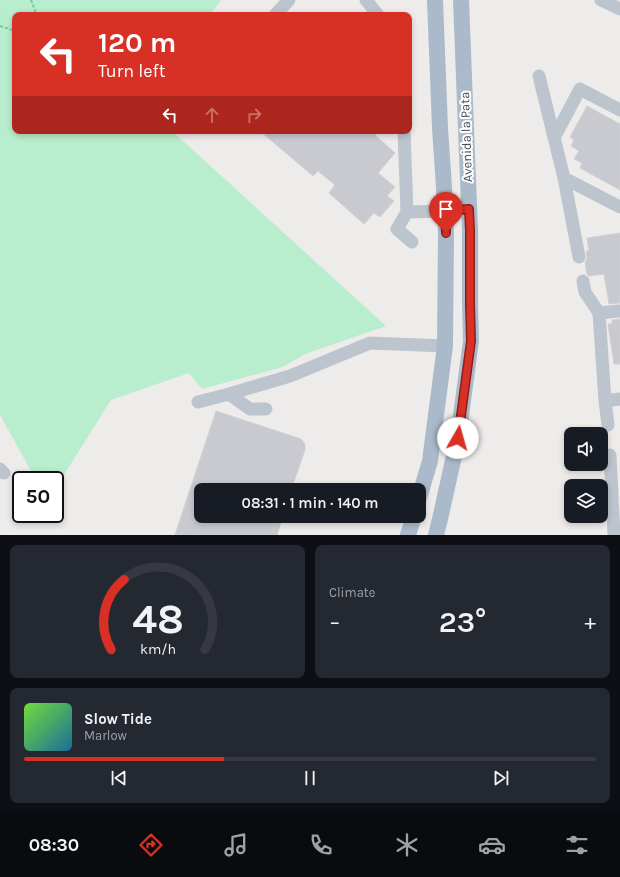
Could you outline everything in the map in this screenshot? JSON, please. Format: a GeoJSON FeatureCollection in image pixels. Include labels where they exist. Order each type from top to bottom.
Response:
{"type":"FeatureCollection","features":[{"type":"Feature","properties":{"kind":"main road","name":"Avenida la Pata"},"geometry":{"type":"LineString","coordinates":[[423,483],[430,461],[444,346],[446,233],[435,0]]}},
{"type":"Feature","properties":{"kind":"main road","name":"Avenida la Pata"},"geometry":{"type":"LineString","coordinates":[[436,535],[458,438],[471,341],[470,231],[461,0]]}},
{"type":"Feature","properties":{"kind":"main road"},"geometry":{"type":"LineString","coordinates":[[408,535],[412,523]]}},
{"type":"Feature","properties":{"kind":"lane"},"geometry":{"type":"LineString","coordinates":[[278,12],[288,0]]}},
{"type":"Feature","properties":{"kind":"lane"},"geometry":{"type":"LineString","coordinates":[[366,0],[376,12]]}},
{"type":"Feature","properties":{"kind":"lane"},"geometry":{"type":"LineString","coordinates":[[601,0],[620,9]]}},
{"type":"Feature","properties":{"kind":"lane"},"geometry":{"type":"LineString","coordinates":[[540,76],[564,178],[579,258]]}},
{"type":"Feature","properties":{"kind":"lane"},"geometry":{"type":"LineString","coordinates":[[554,138],[580,90],[620,110]]}},
{"type":"Feature","properties":{"kind":"lane"},"geometry":{"type":"LineString","coordinates":[[404,134],[407,212],[397,229],[412,242]]}},
{"type":"Feature","properties":{"kind":"lane"},"geometry":{"type":"LineString","coordinates":[[564,178],[620,207]]}},
{"type":"Feature","properties":{"kind":"lane"},"geometry":{"type":"LineString","coordinates":[[407,212],[469,209]]}},
{"type":"Feature","properties":{"kind":"lane"},"geometry":{"type":"LineString","coordinates":[[583,281],[584,292],[599,313],[608,425]]}},
{"type":"Feature","properties":{"kind":"lane"},"geometry":{"type":"LineString","coordinates":[[599,313],[620,311]]}},
{"type":"Feature","properties":{"kind":"lane"},"geometry":{"type":"LineString","coordinates":[[198,402],[290,376],[370,343],[444,346]]}},
{"type":"Feature","properties":{"kind":"lane"},"geometry":{"type":"LineString","coordinates":[[229,394],[250,409],[266,409]]}},
{"type":"Feature","properties":{"kind":"lane"},"geometry":{"type":"LineString","coordinates":[[605,401],[620,398]]}},
{"type":"Feature","properties":{"kind":"lane"},"geometry":{"type":"LineString","coordinates":[[610,455],[614,535]]}},
{"type":"Feature","properties":{"kind":"path"},"geometry":{"type":"LineString","coordinates":[[31,0],[36,12]]}},
{"type":"Feature","properties":{"kind":"path"},"geometry":{"type":"LineString","coordinates":[[0,26],[12,30]]}},
{"type":"Feature","properties":{"kind":"green space"},"geometry":{"type":"Polygon","coordinates":[[[0,0],[221,0],[212,12],[12,12],[12,134],[175,134],[386,326],[305,354],[283,367],[202,389],[189,373],[111,400],[64,475],[64,471],[31,471],[0,415],[0,0]]]}},
{"type":"Feature","properties":{"kind":"building"},"geometry":{"type":"Polygon","coordinates":[[[587,106],[620,124],[620,190],[580,168],[582,163],[574,159],[579,151],[571,146],[574,140],[570,137],[587,106]]]}},
{"type":"Feature","properties":{"kind":"building"},"geometry":{"type":"Polygon","coordinates":[[[264,134],[376,134],[375,135],[395,153],[378,173],[395,187],[387,196],[394,201],[380,217],[374,213],[364,224],[329,193],[335,185],[318,171],[313,176],[264,134]]]}},
{"type":"Feature","properties":{"kind":"building"},"geometry":{"type":"Polygon","coordinates":[[[620,233],[620,303],[609,304],[604,274],[589,276],[587,274],[585,262],[587,259],[586,251],[589,251],[587,238],[620,233]]]}},
{"type":"Feature","properties":{"kind":"building"},"geometry":{"type":"Polygon","coordinates":[[[620,319],[620,364],[614,364],[608,324],[612,324],[612,320],[620,319]]]}},
{"type":"Feature","properties":{"kind":"building"},"geometry":{"type":"Polygon","coordinates":[[[216,411],[301,439],[305,444],[305,450],[293,483],[194,483],[194,523],[281,523],[277,535],[175,535],[216,411]]]}},
{"type":"Feature","properties":{"kind":"route"},"geometry":{"type":"LineString","coordinates":[[446,233],[445,211],[469,209],[471,341],[458,438]]}}]}
